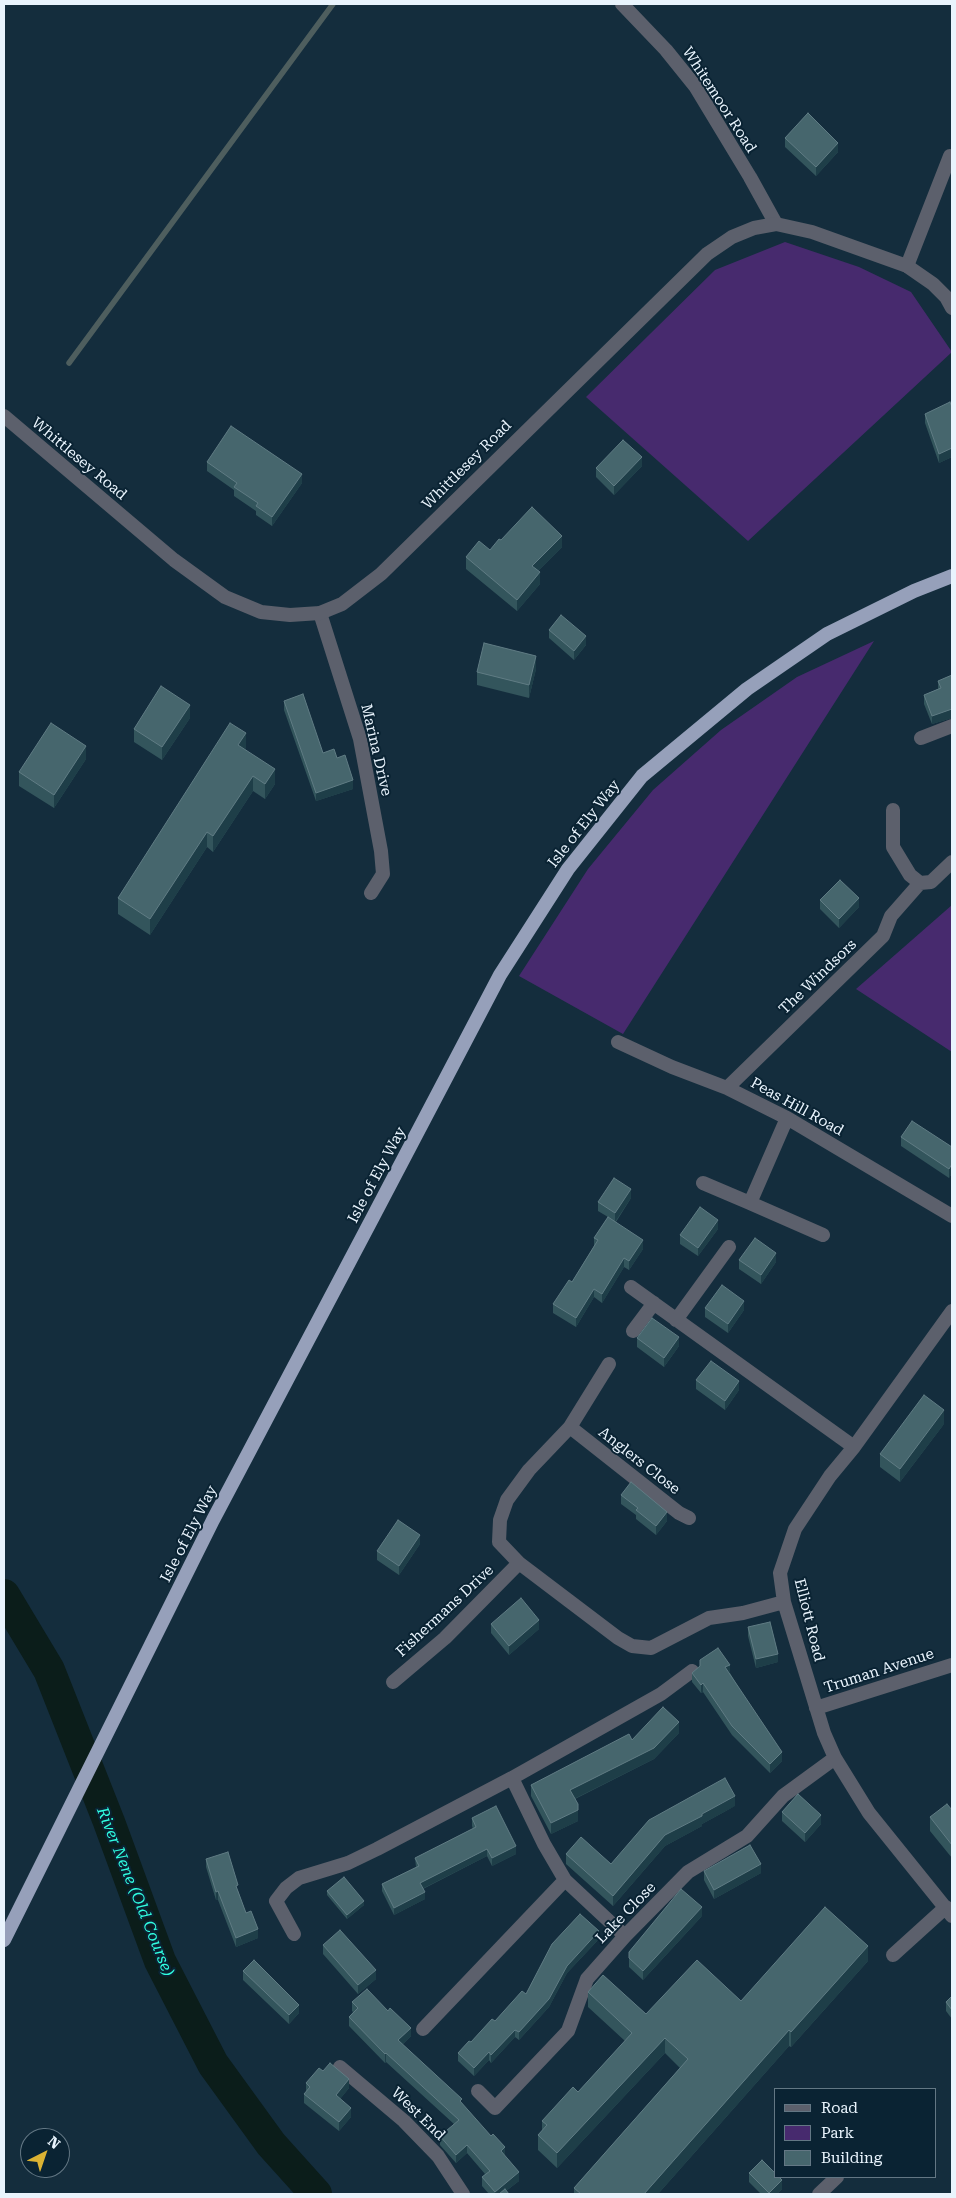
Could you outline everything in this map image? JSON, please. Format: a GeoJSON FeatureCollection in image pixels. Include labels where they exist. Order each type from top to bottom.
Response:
{"type":"FeatureCollection","features":[{"type":"Feature","properties":{"kind":"highway","name":"Isle of Ely Way"},"geometry":{"type":"LineString","coordinates":[[4,1940],[218,1512],[500,976],[568,870],[642,776],[747,689],[827,634],[914,591],[952,576]]}},
{"type":"Feature","properties":{"kind":"street","name":"Whitemoor Road"},"geometry":{"type":"LineString","coordinates":[[622,4],[666,50],[695,86],[776,224]]}},
{"type":"Feature","properties":{"kind":"street"},"geometry":{"type":"LineString","coordinates":[[908,266],[950,156]]}},
{"type":"Feature","properties":{"kind":"street","name":"Whittlesey Road"},"geometry":{"type":"LineString","coordinates":[[4,416],[174,560],[225,596],[261,612],[290,615],[320,613],[342,604],[381,574],[707,254],[732,237],[754,228],[776,224],[812,232],[908,266],[933,284],[946,297],[952,308]]}},
{"type":"Feature","properties":{"kind":"street","name":"Marina Drive"},"geometry":{"type":"LineString","coordinates":[[320,613],[360,739],[381,851],[383,874],[372,893]]}},
{"type":"Feature","properties":{"kind":"street"},"geometry":{"type":"LineString","coordinates":[[921,738],[952,726]]}},
{"type":"Feature","properties":{"kind":"street"},"geometry":{"type":"LineString","coordinates":[[893,810],[892,848],[910,875],[920,882]]}},
{"type":"Feature","properties":{"kind":"street","name":"The Windsors"},"geometry":{"type":"LineString","coordinates":[[727,1088],[883,936],[891,916],[920,882],[931,882],[952,862]]}},
{"type":"Feature","properties":{"kind":"street","name":"Peas Hill Road"},"geometry":{"type":"LineString","coordinates":[[618,1042],[672,1067],[727,1088],[787,1118],[952,1216]]}},
{"type":"Feature","properties":{"kind":"street"},"geometry":{"type":"LineString","coordinates":[[750,1203],[787,1118]]}},
{"type":"Feature","properties":{"kind":"street"},"geometry":{"type":"LineString","coordinates":[[702,1183],[823,1235]]}},
{"type":"Feature","properties":{"kind":"street"},"geometry":{"type":"LineString","coordinates":[[676,1320],[729,1247]]}},
{"type":"Feature","properties":{"kind":"street"},"geometry":{"type":"LineString","coordinates":[[631,1287],[854,1447]]}},
{"type":"Feature","properties":{"kind":"street"},"geometry":{"type":"LineString","coordinates":[[633,1331],[654,1303]]}},
{"type":"Feature","properties":{"kind":"street","name":"Elliott Road"},"geometry":{"type":"LineString","coordinates":[[949,1912],[870,1812],[835,1758],[824,1733],[784,1602],[780,1573],[794,1529],[830,1476],[854,1447],[952,1310]]}},
{"type":"Feature","properties":{"kind":"street"},"geometry":{"type":"LineString","coordinates":[[609,1364],[570,1427],[529,1470],[506,1500],[500,1520],[499,1542],[519,1563],[618,1638],[632,1646],[651,1648],[709,1618],[743,1613],[784,1602]]}},
{"type":"Feature","properties":{"kind":"street","name":"Anglers Close"},"geometry":{"type":"LineString","coordinates":[[570,1427],[679,1513],[690,1518]]}},
{"type":"Feature","properties":{"kind":"street","name":"Fishermans Drive"},"geometry":{"type":"LineString","coordinates":[[393,1682],[445,1638],[519,1563]]}},
{"type":"Feature","properties":{"kind":"street","name":"Truman Avenue"},"geometry":{"type":"LineString","coordinates":[[816,1708],[952,1665]]}},
{"type":"Feature","properties":{"kind":"street"},"geometry":{"type":"LineString","coordinates":[[294,1934],[276,1900],[286,1888],[299,1878],[348,1863],[377,1849],[512,1778],[661,1694],[692,1672]]}},
{"type":"Feature","properties":{"kind":"street","name":"Lake Close"},"geometry":{"type":"LineString","coordinates":[[478,2092],[495,2108],[568,2031],[587,1979],[688,1872],[747,1836],[783,1796],[835,1758]]}},
{"type":"Feature","properties":{"kind":"street"},"geometry":{"type":"LineString","coordinates":[[512,1778],[544,1844],[565,1880],[626,1936]]}},
{"type":"Feature","properties":{"kind":"street"},"geometry":{"type":"LineString","coordinates":[[423,2029],[565,1880]]}},
{"type":"Feature","properties":{"kind":"street"},"geometry":{"type":"LineString","coordinates":[[893,1955],[949,1912]]}},
{"type":"Feature","properties":{"kind":"street","name":"West End"},"geometry":{"type":"LineString","coordinates":[[340,2067],[404,2120],[438,2156],[463,2194]]}},
{"type":"Feature","properties":{"kind":"street"},"geometry":{"type":"LineString","coordinates":[[818,2194],[836,2178]]}},
{"type":"Feature","properties":{"kind":"green space"},"geometry":{"type":"Polygon","coordinates":[[[785,242],[859,267],[911,292],[952,352],[748,541],[586,397],[715,270],[785,242]]]}},
{"type":"Feature","properties":{"kind":"green space"},"geometry":{"type":"Polygon","coordinates":[[[874,641],[623,1034],[519,976],[588,869],[653,790],[721,730],[797,677],[874,641]]]}},
{"type":"Feature","properties":{"kind":"green space"},"geometry":{"type":"Polygon","coordinates":[[[952,905],[952,1052],[856,989],[952,905]]]}},
{"type":"Feature","properties":{"kind":"building"},"geometry":{"type":"Polygon","coordinates":[[[808,113],[838,143],[816,167],[785,138],[808,113]]]}},
{"type":"Feature","properties":{"kind":"building"},"geometry":{"type":"Polygon","coordinates":[[[950,402],[952,407],[952,448],[939,454],[925,414],[950,402]]]}},
{"type":"Feature","properties":{"kind":"building"},"geometry":{"type":"Polygon","coordinates":[[[231,426],[302,474],[272,517],[256,506],[258,503],[234,487],[237,483],[207,462],[231,426]]]}},
{"type":"Feature","properties":{"kind":"building"},"geometry":{"type":"Polygon","coordinates":[[[623,440],[642,457],[614,486],[596,468],[623,440]]]}},
{"type":"Feature","properties":{"kind":"building"},"geometry":{"type":"Polygon","coordinates":[[[532,507],[562,536],[532,566],[540,572],[517,600],[466,557],[479,541],[490,550],[532,507]]]}},
{"type":"Feature","properties":{"kind":"building"},"geometry":{"type":"Polygon","coordinates":[[[561,615],[586,636],[574,651],[549,630],[561,615]]]}},
{"type":"Feature","properties":{"kind":"building"},"geometry":{"type":"Polygon","coordinates":[[[484,643],[536,656],[529,685],[477,672],[484,643]]]}},
{"type":"Feature","properties":{"kind":"building"},"geometry":{"type":"Polygon","coordinates":[[[952,675],[952,709],[932,716],[924,695],[941,688],[938,681],[952,675]]]}},
{"type":"Feature","properties":{"kind":"building"},"geometry":{"type":"Polygon","coordinates":[[[161,686],[190,705],[162,747],[134,729],[161,686]]]}},
{"type":"Feature","properties":{"kind":"building"},"geometry":{"type":"Polygon","coordinates":[[[303,694],[323,753],[334,749],[337,758],[345,755],[353,780],[316,793],[284,701],[303,694]]]}},
{"type":"Feature","properties":{"kind":"building"},"geometry":{"type":"Polygon","coordinates":[[[51,723],[86,746],[54,795],[19,772],[51,723]]]}},
{"type":"Feature","properties":{"kind":"building"},"geometry":{"type":"Polygon","coordinates":[[[230,723],[246,733],[238,745],[275,769],[265,784],[253,776],[213,836],[207,832],[150,919],[118,898],[230,723]]]}},
{"type":"Feature","properties":{"kind":"building"},"geometry":{"type":"Polygon","coordinates":[[[840,880],[859,898],[839,919],[820,900],[840,880]]]}},
{"type":"Feature","properties":{"kind":"building"},"geometry":{"type":"Polygon","coordinates":[[[912,1121],[952,1147],[952,1164],[949,1169],[901,1137],[912,1121]]]}},
{"type":"Feature","properties":{"kind":"building"},"geometry":{"type":"Polygon","coordinates":[[[614,1178],[631,1189],[615,1213],[598,1202],[614,1178]]]}},
{"type":"Feature","properties":{"kind":"building"},"geometry":{"type":"Polygon","coordinates":[[[700,1207],[718,1220],[698,1248],[680,1235],[700,1207]]]}},
{"type":"Feature","properties":{"kind":"building"},"geometry":{"type":"Polygon","coordinates":[[[608,1217],[643,1240],[629,1261],[624,1258],[602,1294],[594,1289],[576,1318],[553,1304],[569,1280],[572,1282],[598,1240],[594,1238],[608,1217]]]}},
{"type":"Feature","properties":{"kind":"building"},"geometry":{"type":"Polygon","coordinates":[[[755,1238],[776,1253],[761,1275],[739,1260],[755,1238]]]}},
{"type":"Feature","properties":{"kind":"building"},"geometry":{"type":"Polygon","coordinates":[[[722,1285],[744,1301],[728,1324],[705,1308],[722,1285]]]}},
{"type":"Feature","properties":{"kind":"building"},"geometry":{"type":"Polygon","coordinates":[[[652,1318],[679,1337],[664,1358],[637,1338],[652,1318]]]}},
{"type":"Feature","properties":{"kind":"building"},"geometry":{"type":"Polygon","coordinates":[[[711,1361],[739,1381],[725,1401],[696,1380],[711,1361]]]}},
{"type":"Feature","properties":{"kind":"building"},"geometry":{"type":"Polygon","coordinates":[[[924,1395],[944,1410],[900,1469],[880,1454],[924,1395]]]}},
{"type":"Feature","properties":{"kind":"building"},"geometry":{"type":"Polygon","coordinates":[[[631,1482],[667,1512],[656,1526],[636,1510],[638,1508],[621,1495],[631,1482]]]}},
{"type":"Feature","properties":{"kind":"building"},"geometry":{"type":"Polygon","coordinates":[[[398,1520],[420,1535],[399,1566],[377,1551],[398,1520]]]}},
{"type":"Feature","properties":{"kind":"building"},"geometry":{"type":"Polygon","coordinates":[[[521,1598],[539,1620],[509,1646],[491,1624],[521,1598]]]}},
{"type":"Feature","properties":{"kind":"building"},"geometry":{"type":"Polygon","coordinates":[[[770,1622],[778,1654],[756,1659],[748,1627],[770,1622]]]}},
{"type":"Feature","properties":{"kind":"building"},"geometry":{"type":"Polygon","coordinates":[[[718,1648],[730,1665],[725,1667],[782,1752],[770,1764],[732,1726],[703,1683],[701,1685],[692,1673],[700,1666],[700,1660],[718,1648]]]}},
{"type":"Feature","properties":{"kind":"building"},"geometry":{"type":"Polygon","coordinates":[[[663,1707],[679,1722],[654,1748],[570,1790],[578,1804],[578,1810],[551,1823],[531,1785],[629,1734],[632,1740],[663,1707]]]}},
{"type":"Feature","properties":{"kind":"building"},"geometry":{"type":"Polygon","coordinates":[[[725,1778],[735,1796],[665,1835],[613,1896],[566,1854],[581,1837],[611,1864],[649,1820],[725,1778]]]}},
{"type":"Feature","properties":{"kind":"building"},"geometry":{"type":"Polygon","coordinates":[[[798,1794],[821,1815],[805,1833],[782,1812],[798,1794]]]}},
{"type":"Feature","properties":{"kind":"building"},"geometry":{"type":"Polygon","coordinates":[[[947,1804],[952,1810],[952,1845],[930,1817],[947,1804]]]}},
{"type":"Feature","properties":{"kind":"building"},"geometry":{"type":"Polygon","coordinates":[[[496,1806],[516,1846],[492,1858],[487,1849],[420,1883],[425,1892],[394,1908],[382,1884],[419,1866],[415,1858],[476,1827],[472,1818],[496,1806]]]}},
{"type":"Feature","properties":{"kind":"building"},"geometry":{"type":"Polygon","coordinates":[[[750,1845],[761,1864],[714,1890],[704,1871],[750,1845]]]}},
{"type":"Feature","properties":{"kind":"building"},"geometry":{"type":"Polygon","coordinates":[[[228,1852],[238,1885],[236,1886],[246,1913],[251,1911],[258,1929],[236,1938],[218,1891],[216,1892],[206,1859],[228,1852]]]}},
{"type":"Feature","properties":{"kind":"building"},"geometry":{"type":"Polygon","coordinates":[[[344,1877],[364,1901],[347,1915],[327,1891],[344,1877]]]}},
{"type":"Feature","properties":{"kind":"building"},"geometry":{"type":"Polygon","coordinates":[[[681,1889],[702,1907],[643,1971],[629,1958],[629,1952],[681,1889]]]}},
{"type":"Feature","properties":{"kind":"building"},"geometry":{"type":"Polygon","coordinates":[[[825,1907],[868,1946],[791,2032],[789,2030],[644,2194],[581,2194],[574,2188],[688,2059],[665,2038],[557,2153],[538,2135],[547,2125],[542,2121],[573,2087],[578,2092],[632,2033],[588,1992],[603,1975],[646,2014],[697,1960],[741,2001],[825,1907]]]}},
{"type":"Feature","properties":{"kind":"building"},"geometry":{"type":"Polygon","coordinates":[[[580,1914],[599,1931],[567,1966],[549,1999],[519,2032],[515,2030],[491,2055],[489,2052],[474,2068],[458,2053],[492,2019],[495,2021],[522,1991],[526,1994],[552,1944],[580,1914]]]}},
{"type":"Feature","properties":{"kind":"building"},"geometry":{"type":"Polygon","coordinates":[[[340,1930],[376,1970],[358,1985],[323,1945],[340,1930]]]}},
{"type":"Feature","properties":{"kind":"building"},"geometry":{"type":"Polygon","coordinates":[[[254,1960],[299,2005],[289,2015],[243,1971],[254,1960]]]}},
{"type":"Feature","properties":{"kind":"building"},"geometry":{"type":"Polygon","coordinates":[[[367,1989],[388,2011],[390,2008],[411,2028],[398,2040],[462,2099],[460,2101],[491,2136],[493,2134],[505,2147],[501,2151],[519,2172],[495,2192],[482,2177],[490,2171],[467,2145],[456,2155],[440,2136],[459,2120],[385,2054],[349,2017],[358,2008],[352,2002],[367,1989]]]}},
{"type":"Feature","properties":{"kind":"building"},"geometry":{"type":"Polygon","coordinates":[[[952,1996],[952,2010],[946,2002],[952,1996]]]}},
{"type":"Feature","properties":{"kind":"building"},"geometry":{"type":"Polygon","coordinates":[[[330,2063],[349,2079],[336,2095],[351,2108],[339,2122],[304,2094],[310,2087],[306,2083],[319,2068],[323,2071],[330,2063]]]}},
{"type":"Feature","properties":{"kind":"building"},"geometry":{"type":"Polygon","coordinates":[[[762,2160],[774,2172],[774,2178],[782,2180],[769,2193],[749,2173],[762,2160]]]}},
{"type":"Feature","properties":{"kind":"building"},"geometry":{"type":"Polygon","coordinates":[[[505,2189],[509,2194],[499,2194],[505,2189]]]}},
{"type":"Feature","properties":{"kind":"waterway"},"geometry":{"type":"LineString","coordinates":[[69,363],[333,4]]}},
{"type":"Feature","properties":{"kind":"waterway","name":"River Nene (Old Course)"},"geometry":{"type":"LineString","coordinates":[[4,1595],[49,1670],[109,1822],[160,1961],[213,2064],[271,2144],[316,2194]]}}]}
